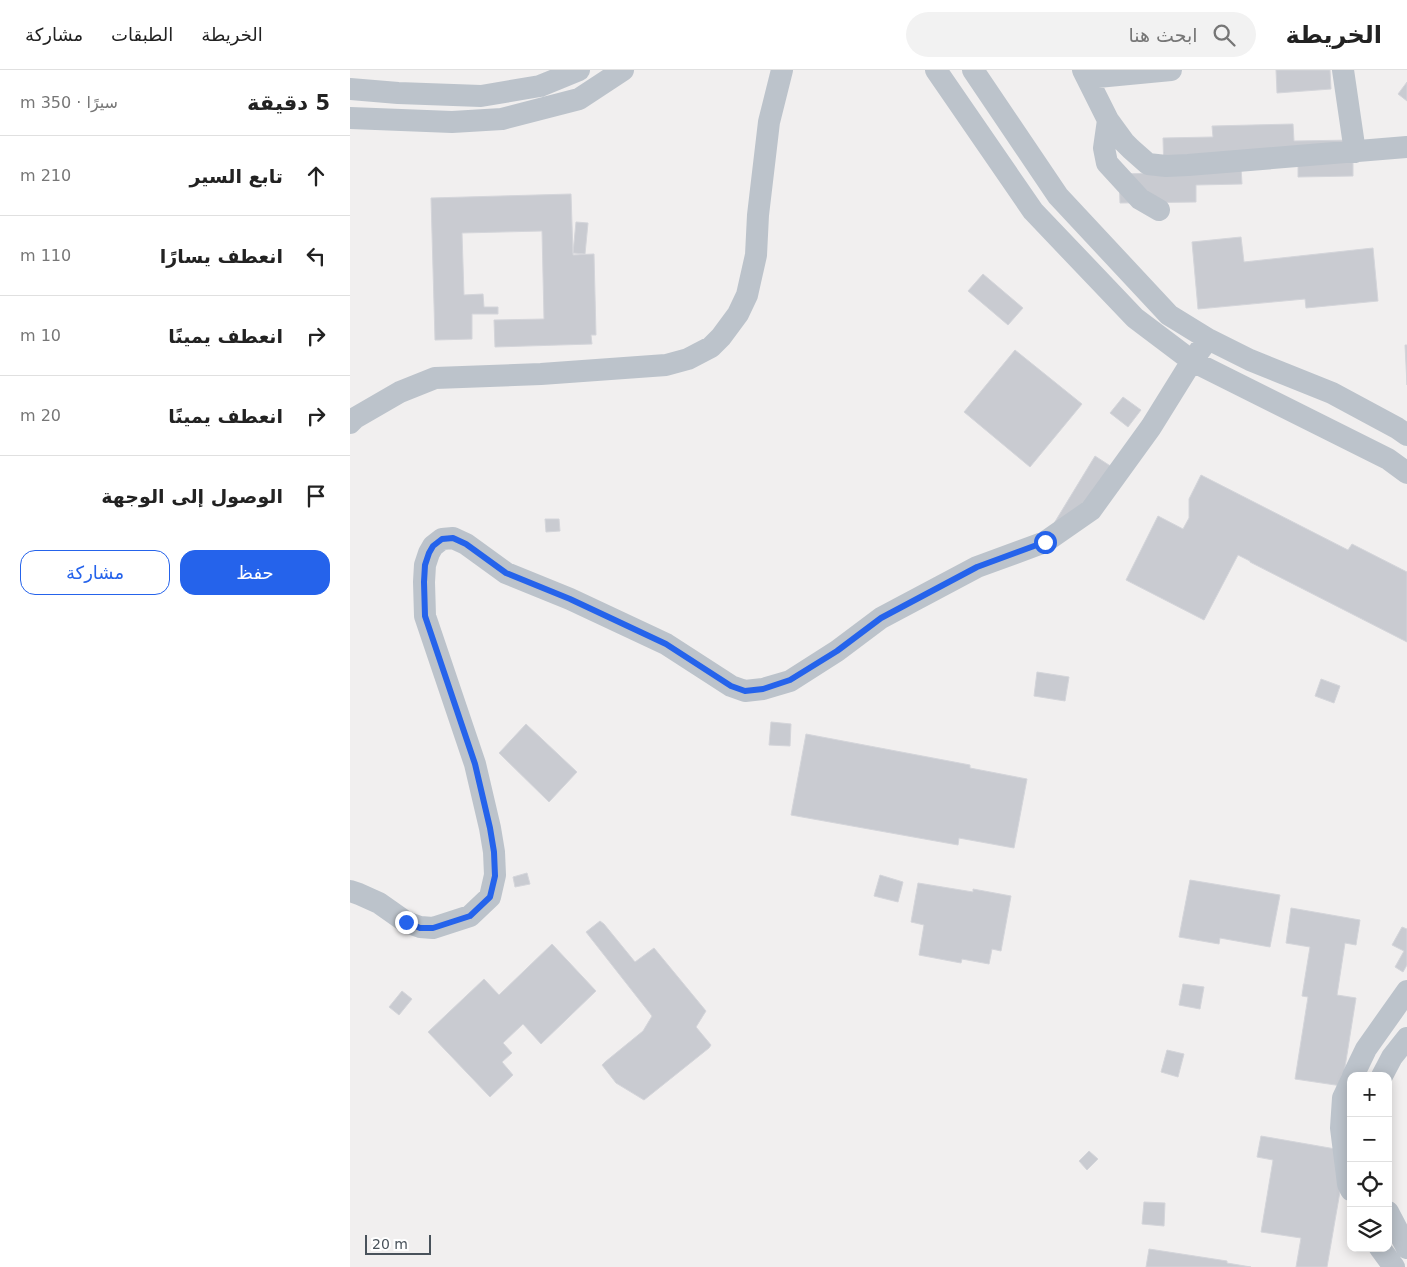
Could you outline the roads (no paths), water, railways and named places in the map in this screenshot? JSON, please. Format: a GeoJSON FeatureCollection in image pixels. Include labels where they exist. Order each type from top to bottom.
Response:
{"type":"FeatureCollection","features":[{"type":"Feature","properties":{"kind":"street"},"geometry":{"type":"LineString","coordinates":[[350,89],[481,96],[540,86],[579,70]]}},
{"type":"Feature","properties":{"kind":"street"},"geometry":{"type":"LineString","coordinates":[[350,118],[452,122],[502,119],[579,99],[623,70]]}},
{"type":"Feature","properties":{"kind":"street"},"geometry":{"type":"LineString","coordinates":[[350,423],[355,418],[400,392],[435,378],[541,374],[666,366],[688,359],[710,347],[738,314],[747,295],[756,255],[758,215],[768,122],[782,70]]}},
{"type":"Feature","properties":{"kind":"street"},"geometry":{"type":"LineString","coordinates":[[936,70],[1033,211],[1136,318],[1192,361],[1388,459],[1407,473]]}},
{"type":"Feature","properties":{"kind":"street"},"geometry":{"type":"LineString","coordinates":[[973,70],[1058,196],[1170,315],[1208,339],[1250,360],[1332,393],[1407,435]]}},
{"type":"Feature","properties":{"kind":"street"},"geometry":{"type":"LineString","coordinates":[[1171,70],[1085,74],[1108,120],[1124,142],[1148,164],[1166,166],[1188,165],[1407,147]]}},
{"type":"Feature","properties":{"kind":"street"},"geometry":{"type":"LineString","coordinates":[[1343,70],[1355,152]]}},
{"type":"Feature","properties":{"kind":"street"},"geometry":{"type":"LineString","coordinates":[[1108,120],[1104,148],[1107,163],[1140,199],[1159,210]]}},
{"type":"Feature","properties":{"kind":"street"},"geometry":{"type":"LineString","coordinates":[[350,891],[379,903],[406,922],[420,928],[433,928],[470,916],[490,897],[495,876],[490,828],[475,764],[425,616],[425,565],[433,546],[442,539],[453,538],[466,544],[506,573],[570,599],[666,644],[731,686],[745,691],[763,689],[790,680],[837,651],[881,618],[977,567],[1045,542],[1091,510],[1151,427],[1208,339]]}},
{"type":"Feature","properties":{"kind":"street"},"geometry":{"type":"LineString","coordinates":[[1355,1072],[1366,1049],[1407,991]]}},
{"type":"Feature","properties":{"kind":"street"},"geometry":{"type":"LineString","coordinates":[[1384,1072],[1392,1057],[1407,1038]]}},
{"type":"Feature","properties":{"kind":"street"},"geometry":{"type":"LineString","coordinates":[[1347,1090],[1343,1098],[1341,1128],[1347,1176]]}},
{"type":"Feature","properties":{"kind":"street"},"geometry":{"type":"LineString","coordinates":[[1392,1220],[1407,1248]]}},
{"type":"Feature","properties":{"kind":"street"},"geometry":{"type":"LineString","coordinates":[[1383,1252],[1394,1267]]}}]}
